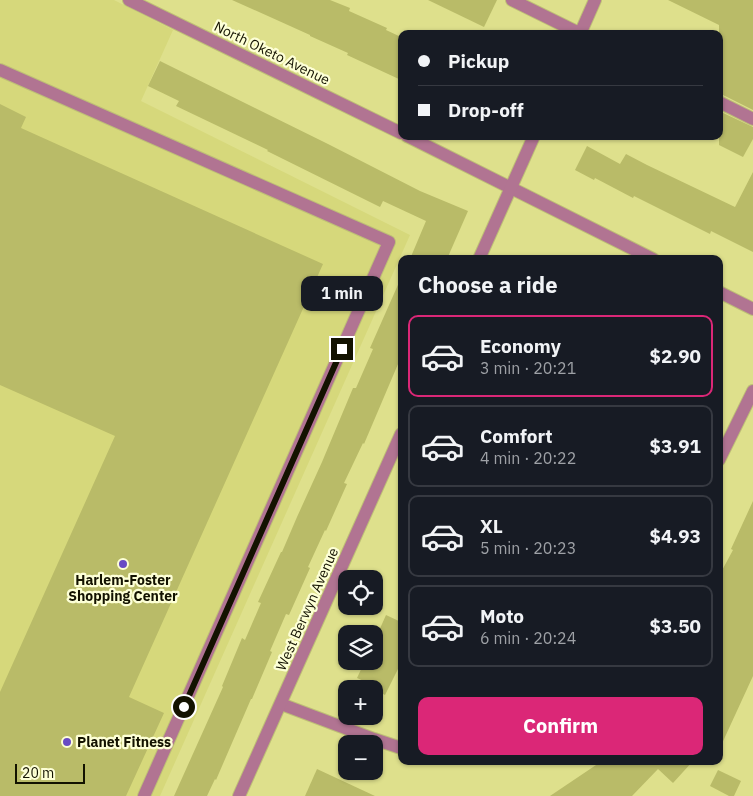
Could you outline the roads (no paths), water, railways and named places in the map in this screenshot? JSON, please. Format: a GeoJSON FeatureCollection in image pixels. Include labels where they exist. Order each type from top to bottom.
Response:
{"type":"FeatureCollection","features":[{"type":"Feature","properties":{"kind":"street","name":"North Oketo Avenue"},"geometry":{"type":"LineString","coordinates":[[129,0],[398,132]]}},
{"type":"Feature","properties":{"kind":"street"},"geometry":{"type":"LineString","coordinates":[[512,0],[573,30]]}},
{"type":"Feature","properties":{"kind":"street"},"geometry":{"type":"LineString","coordinates":[[583,30],[595,0]]}},
{"type":"Feature","properties":{"kind":"street"},"geometry":{"type":"LineString","coordinates":[[0,70],[389,242],[144,796]]}},
{"type":"Feature","properties":{"kind":"street"},"geometry":{"type":"LineString","coordinates":[[723,104],[753,120]]}},
{"type":"Feature","properties":{"kind":"street"},"geometry":{"type":"LineString","coordinates":[[415,140],[645,255]]}},
{"type":"Feature","properties":{"kind":"street"},"geometry":{"type":"LineString","coordinates":[[481,255],[532,140]]}},
{"type":"Feature","properties":{"kind":"street"},"geometry":{"type":"LineString","coordinates":[[723,294],[753,309]]}},
{"type":"Feature","properties":{"kind":"street"},"geometry":{"type":"LineString","coordinates":[[723,452],[753,391]]}},
{"type":"Feature","properties":{"kind":"street","name":"West Berwyn Avenue"},"geometry":{"type":"LineString","coordinates":[[239,796],[398,441]]}},
{"type":"Feature","properties":{"kind":"street"},"geometry":{"type":"LineString","coordinates":[[281,704],[398,747]]}},
{"type":"Feature","properties":{"kind":"place","name":"Harlem-Foster Shopping Center"},"geometry":{"type":"Point","coordinates":[123,564]}},
{"type":"Feature","properties":{"kind":"place","name":"Planet Fitness"},"geometry":{"type":"Point","coordinates":[67,742]}}]}
